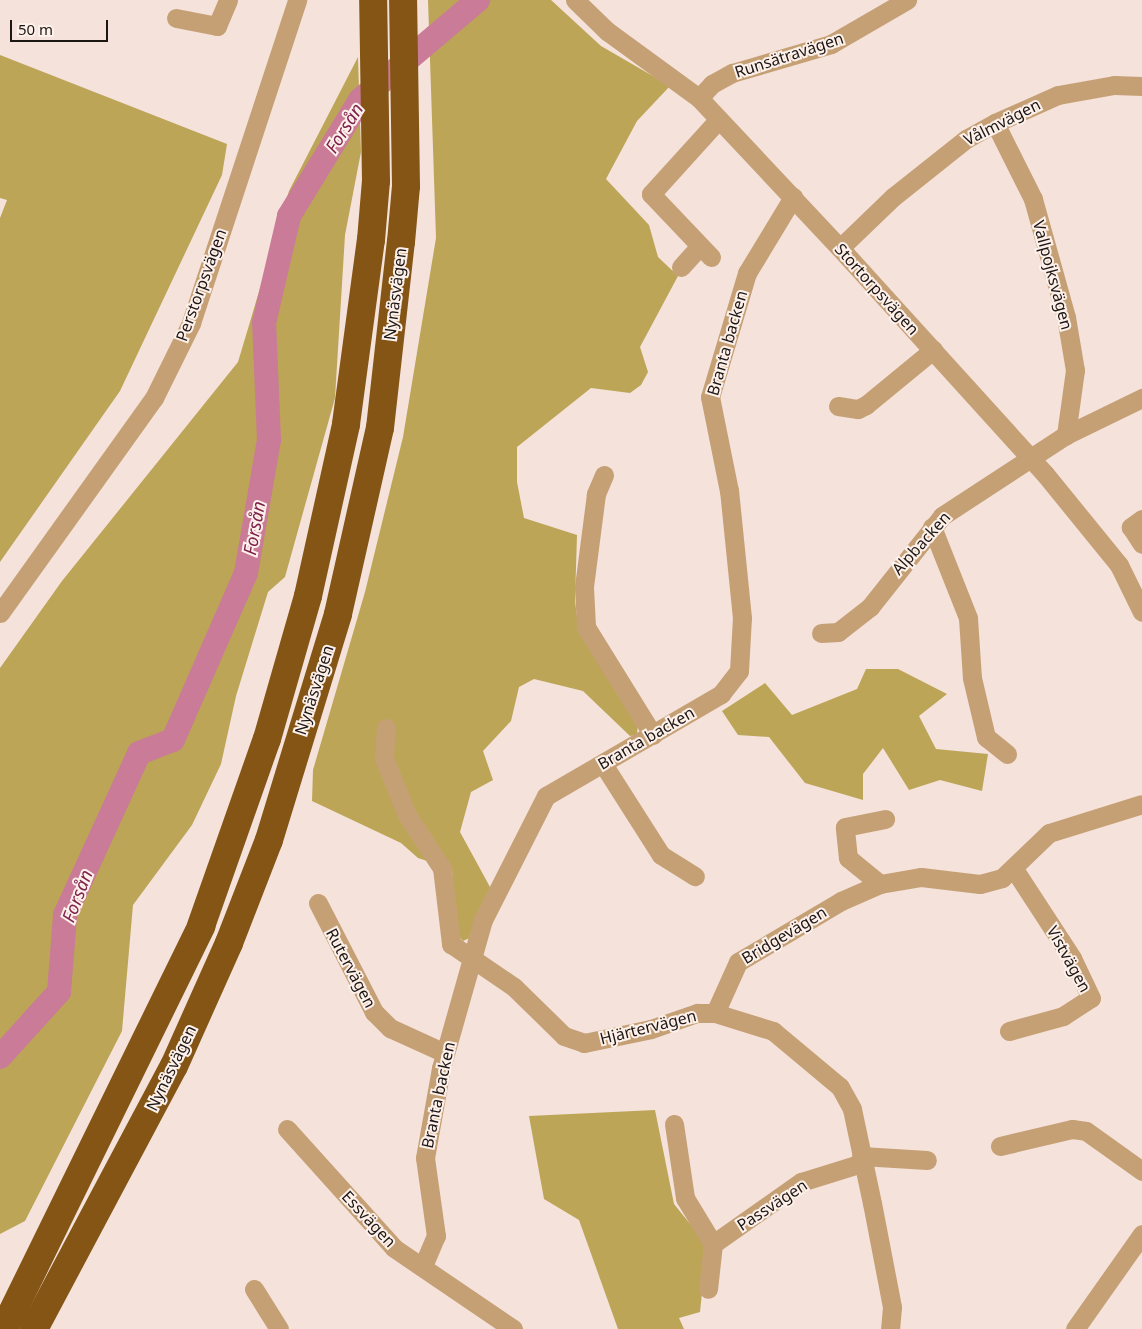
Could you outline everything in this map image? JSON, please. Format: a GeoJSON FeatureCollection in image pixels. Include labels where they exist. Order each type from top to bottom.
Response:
{"type":"FeatureCollection","features":[{"type":"Feature","properties":{"kind":"highway","name":"Nynäsvägen"},"geometry":{"type":"LineString","coordinates":[[8,1321],[201,926],[266,739],[308,596],[346,424],[376,181],[374,0]]}},
{"type":"Feature","properties":{"kind":"highway","name":"Nynäsvägen"},"geometry":{"type":"LineString","coordinates":[[34,1329],[174,1066],[269,840],[338,614],[380,428],[406,186],[403,0]]}},
{"type":"Feature","properties":{"kind":"street"},"geometry":{"type":"LineString","coordinates":[[176,18],[217,26],[228,0]]}},
{"type":"Feature","properties":{"kind":"street","name":"Perstorpsvägen"},"geometry":{"type":"LineString","coordinates":[[0,613],[154,398],[191,323],[297,0]]}},
{"type":"Feature","properties":{"kind":"street","name":"Perstorpsvägen"},"geometry":{"type":"LineString","coordinates":[[288,32],[304,0]]}},
{"type":"Feature","properties":{"kind":"street","name":"Stortorpsvägen"},"geometry":{"type":"LineString","coordinates":[[575,0],[607,31],[699,98],[793,197],[1032,460],[1119,565],[1142,612]]}},
{"type":"Feature","properties":{"kind":"street","name":"Runsätravägen"},"geometry":{"type":"LineString","coordinates":[[699,98],[712,84],[732,74],[831,44],[907,0]]}},
{"type":"Feature","properties":{"kind":"street","name":"Vålmvägen"},"geometry":{"type":"LineString","coordinates":[[840,248],[893,197],[966,139],[995,123],[1058,95],[1114,85],[1142,86]]}},
{"type":"Feature","properties":{"kind":"street"},"geometry":{"type":"LineString","coordinates":[[681,267],[705,251],[651,194],[718,120]]}},
{"type":"Feature","properties":{"kind":"street","name":"Vallpojksvägen"},"geometry":{"type":"LineString","coordinates":[[995,123],[1033,199],[1066,317],[1076,370],[1066,435]]}},
{"type":"Feature","properties":{"kind":"street","name":"Branta backen"},"geometry":{"type":"LineString","coordinates":[[423,1266],[436,1236],[425,1158],[445,1053],[483,920],[546,796],[653,736],[721,694],[738,671],[742,618],[729,491],[710,397],[747,273],[793,197]]}},
{"type":"Feature","properties":{"kind":"street"},"geometry":{"type":"LineString","coordinates":[[838,406],[858,409],[866,405],[933,350]]}},
{"type":"Feature","properties":{"kind":"street"},"geometry":{"type":"LineString","coordinates":[[1032,460],[1066,435],[1142,398]]}},
{"type":"Feature","properties":{"kind":"street","name":"Alpbacken"},"geometry":{"type":"LineString","coordinates":[[821,634],[838,632],[870,607],[942,516],[1032,460]]}},
{"type":"Feature","properties":{"kind":"street"},"geometry":{"type":"LineString","coordinates":[[604,475],[596,494],[584,587],[586,627],[653,736]]}},
{"type":"Feature","properties":{"kind":"street"},"geometry":{"type":"LineString","coordinates":[[1142,518],[1132,527],[1142,544]]}},
{"type":"Feature","properties":{"kind":"street"},"geometry":{"type":"LineString","coordinates":[[932,527],[968,618],[972,678],[986,737],[1006,754]]}},
{"type":"Feature","properties":{"kind":"street","name":"Hjärtervägen"},"geometry":{"type":"LineString","coordinates":[[386,728],[384,758],[407,815],[442,868],[451,944],[471,961],[514,987],[564,1036],[584,1043],[651,1029],[697,1013],[715,1013],[773,1031],[840,1086],[852,1109],[892,1307],[890,1329]]}},
{"type":"Feature","properties":{"kind":"street"},"geometry":{"type":"LineString","coordinates":[[603,764],[661,856],[695,876]]}},
{"type":"Feature","properties":{"kind":"street","name":"Bridgevägen"},"geometry":{"type":"LineString","coordinates":[[715,1013],[738,962],[840,901],[880,884],[921,877],[980,884],[1002,878],[1014,869],[1049,833],[1142,804]]}},
{"type":"Feature","properties":{"kind":"street"},"geometry":{"type":"LineString","coordinates":[[880,884],[848,858],[845,827],[885,819]]}},
{"type":"Feature","properties":{"kind":"street","name":"Vistvägen"},"geometry":{"type":"LineString","coordinates":[[1008,1031],[1064,1016],[1091,998],[1072,958],[1014,869]]}},
{"type":"Feature","properties":{"kind":"street","name":"Rutervägen"},"geometry":{"type":"LineString","coordinates":[[318,903],[374,1012],[390,1028],[445,1053]]}},
{"type":"Feature","properties":{"kind":"street"},"geometry":{"type":"LineString","coordinates":[[674,1124],[685,1198],[713,1244],[708,1289]]}},
{"type":"Feature","properties":{"kind":"street","name":"Essvägen"},"geometry":{"type":"LineString","coordinates":[[287,1129],[394,1248],[513,1329]]}},
{"type":"Feature","properties":{"kind":"street"},"geometry":{"type":"LineString","coordinates":[[1000,1146],[1072,1129],[1086,1131],[1142,1171]]}},
{"type":"Feature","properties":{"kind":"street"},"geometry":{"type":"LineString","coordinates":[[862,1160],[927,1160]]}},
{"type":"Feature","properties":{"kind":"street","name":"Passvägen"},"geometry":{"type":"LineString","coordinates":[[713,1244],[801,1182],[862,1160]]}},
{"type":"Feature","properties":{"kind":"street"},"geometry":{"type":"LineString","coordinates":[[1075,1329],[1142,1234]]}},
{"type":"Feature","properties":{"kind":"street"},"geometry":{"type":"LineString","coordinates":[[254,1289],[279,1329]]}},
{"type":"Feature","properties":{"kind":"shaded area"},"geometry":{"type":"Polygon","coordinates":[[[428,0],[551,0],[601,46],[670,86],[637,121],[606,179],[649,225],[658,257],[678,276],[640,347],[648,372],[641,385],[630,393],[591,388],[517,447],[517,482],[524,518],[577,535],[575,601],[579,632],[638,723],[637,735],[630,736],[583,691],[534,679],[519,687],[511,721],[483,751],[493,780],[471,792],[460,832],[490,887],[472,937],[463,941],[457,935],[452,869],[418,858],[401,843],[312,801],[313,770],[365,592],[403,437],[436,238],[428,0]]]}},
{"type":"Feature","properties":{"kind":"shaded area"},"geometry":{"type":"Polygon","coordinates":[[[0,55],[227,144],[222,175],[120,391],[0,562],[0,218],[7,200],[0,198],[0,55]]]}},
{"type":"Feature","properties":{"kind":"shaded area"},"geometry":{"type":"Polygon","coordinates":[[[358,57],[361,152],[345,235],[335,398],[285,577],[268,592],[236,696],[221,764],[192,825],[133,905],[122,1031],[25,1221],[0,1234],[0,668],[62,581],[238,362],[289,191],[358,57]]]}},
{"type":"Feature","properties":{"kind":"shaded area"},"geometry":{"type":"Polygon","coordinates":[[[866,669],[898,669],[947,694],[919,716],[936,749],[988,754],[982,791],[940,780],[909,790],[883,748],[863,774],[863,800],[805,783],[769,737],[738,735],[722,711],[765,683],[792,715],[857,689],[866,669]]]}},
{"type":"Feature","properties":{"kind":"shaded area"},"geometry":{"type":"Polygon","coordinates":[[[655,1110],[674,1204],[707,1245],[700,1312],[679,1318],[684,1329],[618,1329],[579,1220],[544,1199],[529,1116],[655,1110]]]}},
{"type":"Feature","properties":{"kind":"waterway","name":"Forsån"},"geometry":{"type":"LineString","coordinates":[[0,1057],[59,992],[65,915],[139,753],[173,740],[246,573],[269,440],[264,323],[289,216],[360,100],[478,0]]}}]}
